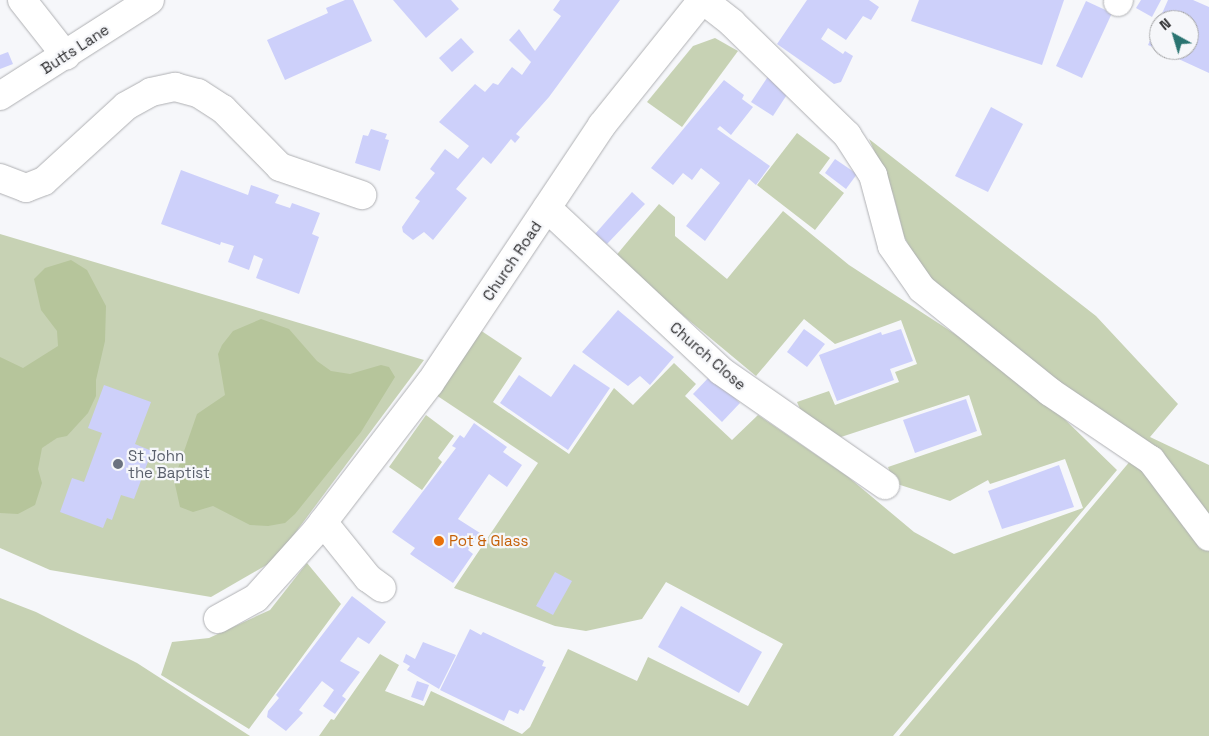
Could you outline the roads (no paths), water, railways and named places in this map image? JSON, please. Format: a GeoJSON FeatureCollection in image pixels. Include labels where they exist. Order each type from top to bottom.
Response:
{"type":"FeatureCollection","features":[{"type":"Feature","properties":{"kind":"street"},"geometry":{"type":"LineString","coordinates":[[22,0],[66,56]]}},
{"type":"Feature","properties":{"kind":"street","name":"Butts Lane"},"geometry":{"type":"LineString","coordinates":[[0,96],[66,56],[150,0]]}},
{"type":"Feature","properties":{"kind":"street"},"geometry":{"type":"LineString","coordinates":[[702,0],[732,23],[847,135],[872,175],[892,246],[922,289],[1035,380],[1151,460],[1209,537]]}},
{"type":"Feature","properties":{"kind":"street","name":"Church Road"},"geometry":{"type":"LineString","coordinates":[[218,619],[256,598],[323,522],[430,383],[602,124],[702,0]]}},
{"type":"Feature","properties":{"kind":"street"},"geometry":{"type":"LineString","coordinates":[[0,178],[26,188],[44,181],[126,106],[152,92],[174,87],[198,93],[223,109],[280,168],[362,195]]}},
{"type":"Feature","properties":{"kind":"street","name":"Church Close"},"geometry":{"type":"LineString","coordinates":[[546,208],[721,371],[885,485]]}},
{"type":"Feature","properties":{"kind":"street"},"geometry":{"type":"LineString","coordinates":[[323,522],[368,578],[382,588]]}},
{"type":"Feature","properties":{"kind":"place","name":"St John the Baptist"},"geometry":{"type":"Point","coordinates":[118,464]}},
{"type":"Feature","properties":{"kind":"place","name":"Pot & Glass"},"geometry":{"type":"Point","coordinates":[439,541]}}]}
